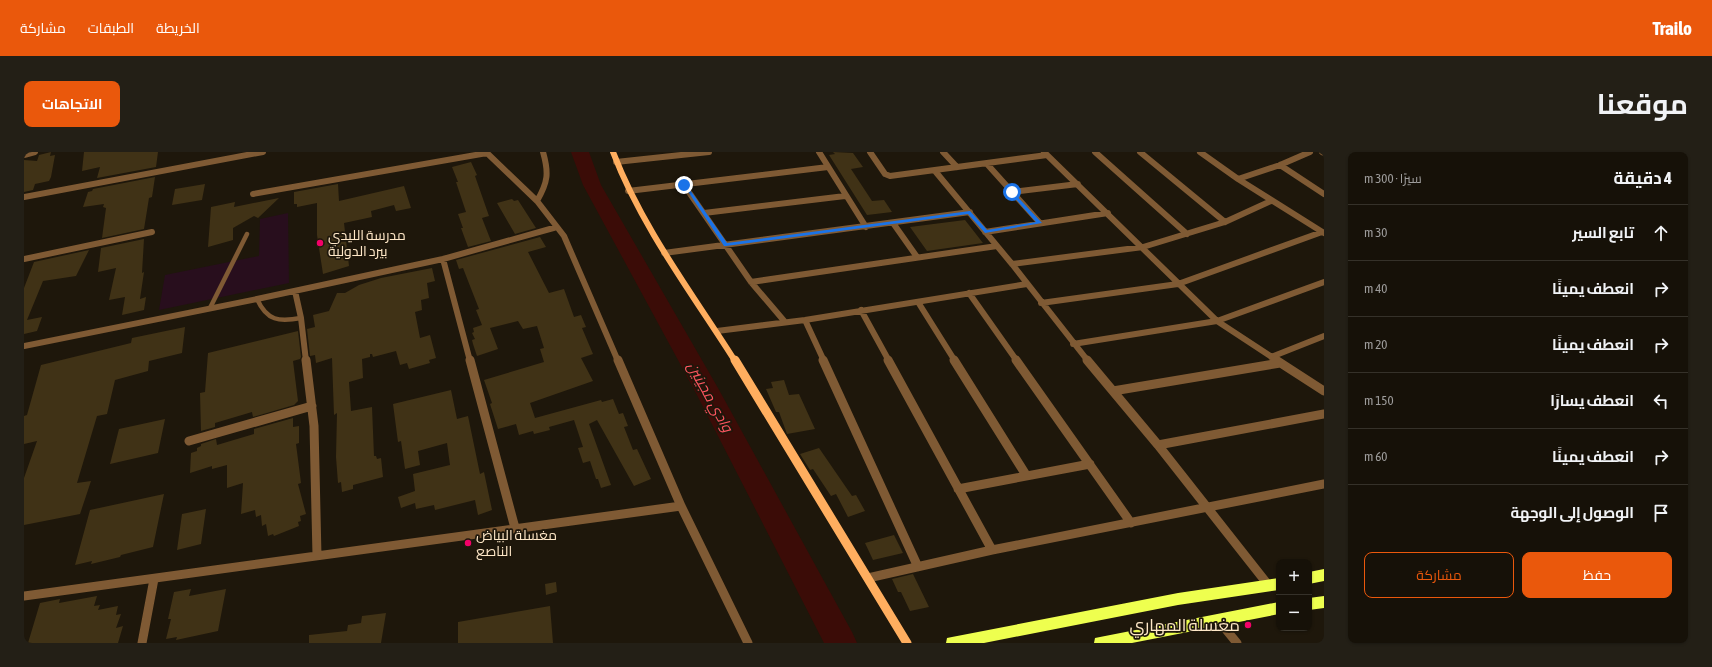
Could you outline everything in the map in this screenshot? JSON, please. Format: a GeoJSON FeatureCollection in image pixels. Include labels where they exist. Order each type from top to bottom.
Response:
{"type":"FeatureCollection","features":[{"type":"Feature","properties":{"kind":"main road"},"geometry":{"type":"LineString","coordinates":[[1312,577],[1324,575]]}},
{"type":"Feature","properties":{"kind":"main road"},"geometry":{"type":"LineString","coordinates":[[952,643],[1178,599],[1274,585]]}},
{"type":"Feature","properties":{"kind":"main road"},"geometry":{"type":"LineString","coordinates":[[1312,604],[1324,602]]}},
{"type":"Feature","properties":{"kind":"main road"},"geometry":{"type":"LineString","coordinates":[[1100,643],[1219,621],[1276,609]]}},
{"type":"Feature","properties":{"kind":"street"},"geometry":{"type":"LineString","coordinates":[[24,155],[35,152]]}},
{"type":"Feature","properties":{"kind":"street"},"geometry":{"type":"LineString","coordinates":[[24,197],[263,152]]}},
{"type":"Feature","properties":{"kind":"street"},"geometry":{"type":"LineString","coordinates":[[537,201],[547,184],[548,169],[543,152]]}},
{"type":"Feature","properties":{"kind":"street"},"geometry":{"type":"LineString","coordinates":[[613,152],[628,190],[664,253],[717,331],[907,643]]}},
{"type":"Feature","properties":{"kind":"street"},"geometry":{"type":"LineString","coordinates":[[616,162],[709,152]]}},
{"type":"Feature","properties":{"kind":"street"},"geometry":{"type":"LineString","coordinates":[[819,152],[845,196],[866,227]]}},
{"type":"Feature","properties":{"kind":"street"},"geometry":{"type":"LineString","coordinates":[[870,152],[885,174],[890,176],[987,164],[1045,154],[1108,213],[1217,321],[1324,391]]}},
{"type":"Feature","properties":{"kind":"street"},"geometry":{"type":"LineString","coordinates":[[943,152],[957,168]]}},
{"type":"Feature","properties":{"kind":"street"},"geometry":{"type":"LineString","coordinates":[[1095,152],[1187,234]]}},
{"type":"Feature","properties":{"kind":"street"},"geometry":{"type":"LineString","coordinates":[[1140,152],[1225,222]]}},
{"type":"Feature","properties":{"kind":"street"},"geometry":{"type":"LineString","coordinates":[[1202,153],[1211,152]]}},
{"type":"Feature","properties":{"kind":"street"},"geometry":{"type":"LineString","coordinates":[[1238,179],[1280,165],[1310,152]]}},
{"type":"Feature","properties":{"kind":"street"},"geometry":{"type":"LineString","coordinates":[[253,194],[487,153],[537,201],[564,236],[681,506],[748,643]]}},
{"type":"Feature","properties":{"kind":"street"},"geometry":{"type":"LineString","coordinates":[[1202,153],[1238,179],[1323,233]]}},
{"type":"Feature","properties":{"kind":"street"},"geometry":{"type":"LineString","coordinates":[[987,164],[1040,223]]}},
{"type":"Feature","properties":{"kind":"street"},"geometry":{"type":"LineString","coordinates":[[1280,165],[1324,194]]}},
{"type":"Feature","properties":{"kind":"street"},"geometry":{"type":"LineString","coordinates":[[628,190],[684,185],[828,167]]}},
{"type":"Feature","properties":{"kind":"street"},"geometry":{"type":"LineString","coordinates":[[935,171],[1012,264],[1073,344],[1158,445],[1206,507],[1274,585]]}},
{"type":"Feature","properties":{"kind":"street"},"geometry":{"type":"LineString","coordinates":[[1012,192],[1078,184]]}},
{"type":"Feature","properties":{"kind":"street"},"geometry":{"type":"LineString","coordinates":[[684,185],[751,282],[785,322]]}},
{"type":"Feature","properties":{"kind":"street"},"geometry":{"type":"LineString","coordinates":[[704,213],[845,196]]}},
{"type":"Feature","properties":{"kind":"street"},"geometry":{"type":"LineString","coordinates":[[1012,264],[1143,247],[1225,222],[1272,201]]}},
{"type":"Feature","properties":{"kind":"street"},"geometry":{"type":"LineString","coordinates":[[664,253],[970,212]]}},
{"type":"Feature","properties":{"kind":"street"},"geometry":{"type":"LineString","coordinates":[[985,232],[1108,213]]}},
{"type":"Feature","properties":{"kind":"street"},"geometry":{"type":"LineString","coordinates":[[893,223],[917,257]]}},
{"type":"Feature","properties":{"kind":"street"},"geometry":{"type":"LineString","coordinates":[[24,346],[257,299],[443,259],[557,228]]}},
{"type":"Feature","properties":{"kind":"street"},"geometry":{"type":"LineString","coordinates":[[24,259],[152,232]]}},
{"type":"Feature","properties":{"kind":"street"},"geometry":{"type":"LineString","coordinates":[[1041,303],[1178,284],[1323,233]]}},
{"type":"Feature","properties":{"kind":"street"},"geometry":{"type":"LineString","coordinates":[[751,282],[996,246]]}},
{"type":"Feature","properties":{"kind":"street"},"geometry":{"type":"LineString","coordinates":[[443,259],[515,528]]}},
{"type":"Feature","properties":{"kind":"street"},"geometry":{"type":"LineString","coordinates":[[1073,344],[1217,321],[1324,282]]}},
{"type":"Feature","properties":{"kind":"street"},"geometry":{"type":"LineString","coordinates":[[717,331],[805,320],[1027,284]]}},
{"type":"Feature","properties":{"kind":"street"},"geometry":{"type":"LineString","coordinates":[[295,291],[301,318],[314,426],[317,556]]}},
{"type":"Feature","properties":{"kind":"street"},"geometry":{"type":"LineString","coordinates":[[969,293],[1131,523]]}},
{"type":"Feature","properties":{"kind":"street"},"geometry":{"type":"LineString","coordinates":[[918,302],[1026,475]]}},
{"type":"Feature","properties":{"kind":"street"},"geometry":{"type":"LineString","coordinates":[[861,310],[992,550]]}},
{"type":"Feature","properties":{"kind":"street"},"geometry":{"type":"LineString","coordinates":[[805,320],[918,567]]}},
{"type":"Feature","properties":{"kind":"street"},"geometry":{"type":"LineString","coordinates":[[1271,357],[1324,336]]}},
{"type":"Feature","properties":{"kind":"street"},"geometry":{"type":"LineString","coordinates":[[1113,391],[1280,363]]}},
{"type":"Feature","properties":{"kind":"street"},"geometry":{"type":"LineString","coordinates":[[189,441],[312,406]]}},
{"type":"Feature","properties":{"kind":"street"},"geometry":{"type":"LineString","coordinates":[[1158,445],[1324,414]]}},
{"type":"Feature","properties":{"kind":"street"},"geometry":{"type":"LineString","coordinates":[[958,489],[1090,464]]}},
{"type":"Feature","properties":{"kind":"street"},"geometry":{"type":"LineString","coordinates":[[868,578],[992,550],[1324,484]]}},
{"type":"Feature","properties":{"kind":"street"},"geometry":{"type":"LineString","coordinates":[[24,596],[681,506]]}},
{"type":"Feature","properties":{"kind":"street"},"geometry":{"type":"LineString","coordinates":[[142,643],[154,579]]}},
{"type":"Feature","properties":{"kind":"street"},"geometry":{"type":"LineString","coordinates":[[1219,621],[1237,643]]}},
{"type":"Feature","properties":{"kind":"lane"},"geometry":{"type":"LineString","coordinates":[[210,308],[247,234]]}},
{"type":"Feature","properties":{"kind":"lane"},"geometry":{"type":"LineString","coordinates":[[257,299],[260,308],[270,318],[289,321],[301,318]]}},
{"type":"Feature","properties":{"kind":"shaded area"},"geometry":{"type":"Polygon","coordinates":[[[288,213],[289,283],[159,310],[165,275],[259,256],[260,219],[288,213]]]}},
{"type":"Feature","properties":{"kind":"building"},"geometry":{"type":"Polygon","coordinates":[[[51,152],[50,156],[55,155],[49,181],[35,184],[33,190],[24,192],[24,160],[37,161],[39,155],[51,152]]]}},
{"type":"Feature","properties":{"kind":"building"},"geometry":{"type":"Polygon","coordinates":[[[84,152],[158,152],[156,167],[97,178],[100,167],[82,171],[84,152]]]}},
{"type":"Feature","properties":{"kind":"building"},"geometry":{"type":"Polygon","coordinates":[[[833,152],[853,153],[863,167],[851,169],[872,201],[884,200],[892,212],[867,215],[829,155],[835,154],[833,152]]]}},
{"type":"Feature","properties":{"kind":"building"},"geometry":{"type":"Polygon","coordinates":[[[471,162],[477,175],[475,176],[489,216],[482,218],[491,241],[468,247],[458,214],[466,212],[456,182],[458,182],[452,167],[471,162]]]}},
{"type":"Feature","properties":{"kind":"building"},"geometry":{"type":"Polygon","coordinates":[[[155,177],[152,197],[149,198],[144,229],[102,238],[106,208],[103,207],[104,204],[83,207],[88,192],[92,191],[93,189],[155,177]]]}},
{"type":"Feature","properties":{"kind":"building"},"geometry":{"type":"Polygon","coordinates":[[[205,184],[202,200],[172,205],[175,189],[205,184]]]}},
{"type":"Feature","properties":{"kind":"building"},"geometry":{"type":"Polygon","coordinates":[[[338,184],[339,201],[404,186],[411,208],[396,211],[394,205],[371,211],[372,217],[344,223],[349,266],[323,274],[317,235],[317,203],[297,207],[297,204],[294,204],[294,192],[338,184]]]}},
{"type":"Feature","properties":{"kind":"building"},"geometry":{"type":"Polygon","coordinates":[[[279,198],[258,218],[254,216],[233,228],[233,240],[208,247],[211,207],[235,202],[234,207],[279,198]]]}},
{"type":"Feature","properties":{"kind":"building"},"geometry":{"type":"Polygon","coordinates":[[[512,199],[514,201],[518,200],[536,228],[515,234],[497,203],[512,199]]]}},
{"type":"Feature","properties":{"kind":"building"},"geometry":{"type":"Polygon","coordinates":[[[965,220],[983,243],[927,251],[910,227],[965,220]]]}},
{"type":"Feature","properties":{"kind":"building"},"geometry":{"type":"Polygon","coordinates":[[[540,237],[546,247],[528,252],[549,293],[564,289],[574,317],[581,315],[586,327],[582,328],[593,354],[581,358],[593,381],[530,403],[535,418],[601,400],[602,402],[613,399],[619,414],[623,413],[628,426],[624,427],[633,450],[637,449],[651,479],[634,486],[597,420],[589,424],[611,485],[601,488],[598,479],[596,479],[590,461],[583,463],[578,448],[583,447],[574,420],[549,427],[550,430],[534,434],[533,431],[519,435],[516,424],[498,429],[490,404],[492,403],[484,380],[544,362],[540,349],[544,348],[537,326],[523,329],[518,321],[490,328],[498,349],[477,356],[472,340],[475,339],[472,333],[474,332],[473,328],[482,325],[476,310],[479,309],[463,268],[459,269],[456,260],[540,237]]]}},
{"type":"Feature","properties":{"kind":"building"},"geometry":{"type":"Polygon","coordinates":[[[144,239],[142,273],[144,272],[140,299],[146,297],[144,310],[122,315],[125,297],[109,300],[116,268],[98,272],[101,248],[144,239]]]}},
{"type":"Feature","properties":{"kind":"building"},"geometry":{"type":"Polygon","coordinates":[[[89,250],[76,276],[43,281],[27,320],[42,317],[37,331],[24,334],[24,288],[34,262],[89,250]]]}},
{"type":"Feature","properties":{"kind":"building"},"geometry":{"type":"Polygon","coordinates":[[[432,268],[435,281],[427,283],[429,298],[421,300],[422,310],[415,312],[420,338],[430,335],[436,358],[429,360],[430,363],[409,369],[407,363],[400,365],[396,351],[373,357],[372,354],[370,354],[370,357],[362,359],[363,378],[349,382],[351,411],[372,407],[374,456],[376,456],[377,459],[381,458],[383,477],[353,485],[353,489],[342,492],[341,482],[338,483],[336,457],[337,413],[334,415],[332,358],[316,363],[315,355],[310,356],[307,329],[315,327],[313,315],[329,311],[337,293],[345,293],[359,285],[381,278],[432,268]]]}},
{"type":"Feature","properties":{"kind":"building"},"geometry":{"type":"Polygon","coordinates":[[[185,327],[182,353],[149,361],[148,371],[115,380],[107,414],[97,416],[77,483],[91,481],[80,514],[24,525],[24,478],[37,441],[24,444],[24,416],[27,415],[41,365],[131,343],[132,338],[185,327]]]}},
{"type":"Feature","properties":{"kind":"building"},"geometry":{"type":"Polygon","coordinates":[[[298,331],[301,357],[300,359],[293,361],[298,401],[294,405],[253,417],[252,412],[215,423],[215,427],[201,431],[200,393],[205,392],[208,353],[298,331]]]}},
{"type":"Feature","properties":{"kind":"building"},"geometry":{"type":"Polygon","coordinates":[[[784,380],[789,395],[799,394],[815,429],[787,434],[779,412],[776,412],[766,389],[773,388],[771,382],[784,380]]]}},
{"type":"Feature","properties":{"kind":"building"},"geometry":{"type":"Polygon","coordinates":[[[451,390],[457,419],[468,416],[480,474],[484,472],[492,510],[478,515],[475,500],[435,510],[434,505],[416,509],[415,503],[401,508],[398,497],[415,491],[413,474],[450,465],[447,443],[418,451],[420,465],[405,469],[401,441],[398,442],[393,404],[451,390]]]}},
{"type":"Feature","properties":{"kind":"building"},"geometry":{"type":"Polygon","coordinates":[[[293,418],[293,427],[299,426],[299,443],[296,444],[301,483],[298,484],[306,514],[300,516],[301,521],[298,522],[299,526],[274,536],[273,534],[268,536],[266,524],[262,526],[261,515],[256,517],[255,510],[241,514],[243,483],[227,488],[227,465],[212,469],[212,466],[190,473],[191,453],[197,451],[197,448],[201,446],[201,444],[216,439],[217,445],[254,434],[254,429],[293,418]]]}},
{"type":"Feature","properties":{"kind":"building"},"geometry":{"type":"Polygon","coordinates":[[[165,419],[158,453],[110,464],[119,429],[165,419]]]}},
{"type":"Feature","properties":{"kind":"building"},"geometry":{"type":"Polygon","coordinates":[[[819,448],[852,496],[856,495],[865,511],[848,517],[836,494],[831,496],[813,469],[810,470],[800,454],[819,448]]]}},
{"type":"Feature","properties":{"kind":"building"},"geometry":{"type":"Polygon","coordinates":[[[164,494],[153,547],[91,564],[92,561],[75,565],[90,510],[164,494]]]}},
{"type":"Feature","properties":{"kind":"building"},"geometry":{"type":"Polygon","coordinates":[[[206,509],[201,544],[177,550],[182,514],[206,509]]]}},
{"type":"Feature","properties":{"kind":"building"},"geometry":{"type":"Polygon","coordinates":[[[894,535],[903,553],[873,560],[865,543],[894,535]]]}},
{"type":"Feature","properties":{"kind":"building"},"geometry":{"type":"Polygon","coordinates":[[[913,574],[929,607],[910,611],[901,592],[898,592],[892,579],[913,574]]]}},
{"type":"Feature","properties":{"kind":"building"},"geometry":{"type":"Polygon","coordinates":[[[556,582],[557,592],[546,595],[545,584],[556,582]]]}},
{"type":"Feature","properties":{"kind":"building"},"geometry":{"type":"Polygon","coordinates":[[[191,589],[189,596],[226,589],[218,631],[176,640],[177,637],[166,639],[171,619],[168,619],[174,592],[191,589]]]}},
{"type":"Feature","properties":{"kind":"building"},"geometry":{"type":"Polygon","coordinates":[[[97,596],[94,606],[100,605],[98,610],[118,606],[116,615],[121,614],[116,628],[123,626],[118,643],[28,643],[40,603],[60,599],[59,603],[97,596]]]}},
{"type":"Feature","properties":{"kind":"building"},"geometry":{"type":"Polygon","coordinates":[[[550,606],[553,643],[458,643],[458,622],[550,606]]]}},
{"type":"Feature","properties":{"kind":"building"},"geometry":{"type":"Polygon","coordinates":[[[386,613],[381,643],[309,643],[309,635],[347,631],[348,625],[361,623],[362,616],[386,613]]]}},
{"type":"Feature","properties":{"kind":"waterway","name":"وادي مجينين"},"geometry":{"type":"LineString","coordinates":[[580,152],[592,185],[709,395],[841,643]]}},
{"type":"Feature","properties":{"kind":"place","name":"مدرسة الليدي بيرد الدولية"},"geometry":{"type":"Point","coordinates":[320,243]}},
{"type":"Feature","properties":{"kind":"place","name":"مغسلة البياض الناصع"},"geometry":{"type":"Point","coordinates":[468,543]}},
{"type":"Feature","properties":{"kind":"place","name":"مغسلة المهاري"},"geometry":{"type":"Point","coordinates":[1248,625]}},
{"type":"Feature","properties":{"kind":"route"},"geometry":{"type":"LineString","coordinates":[[684,185],[726,244],[970,212],[985,232],[1040,223],[1012,192]]}}]}
